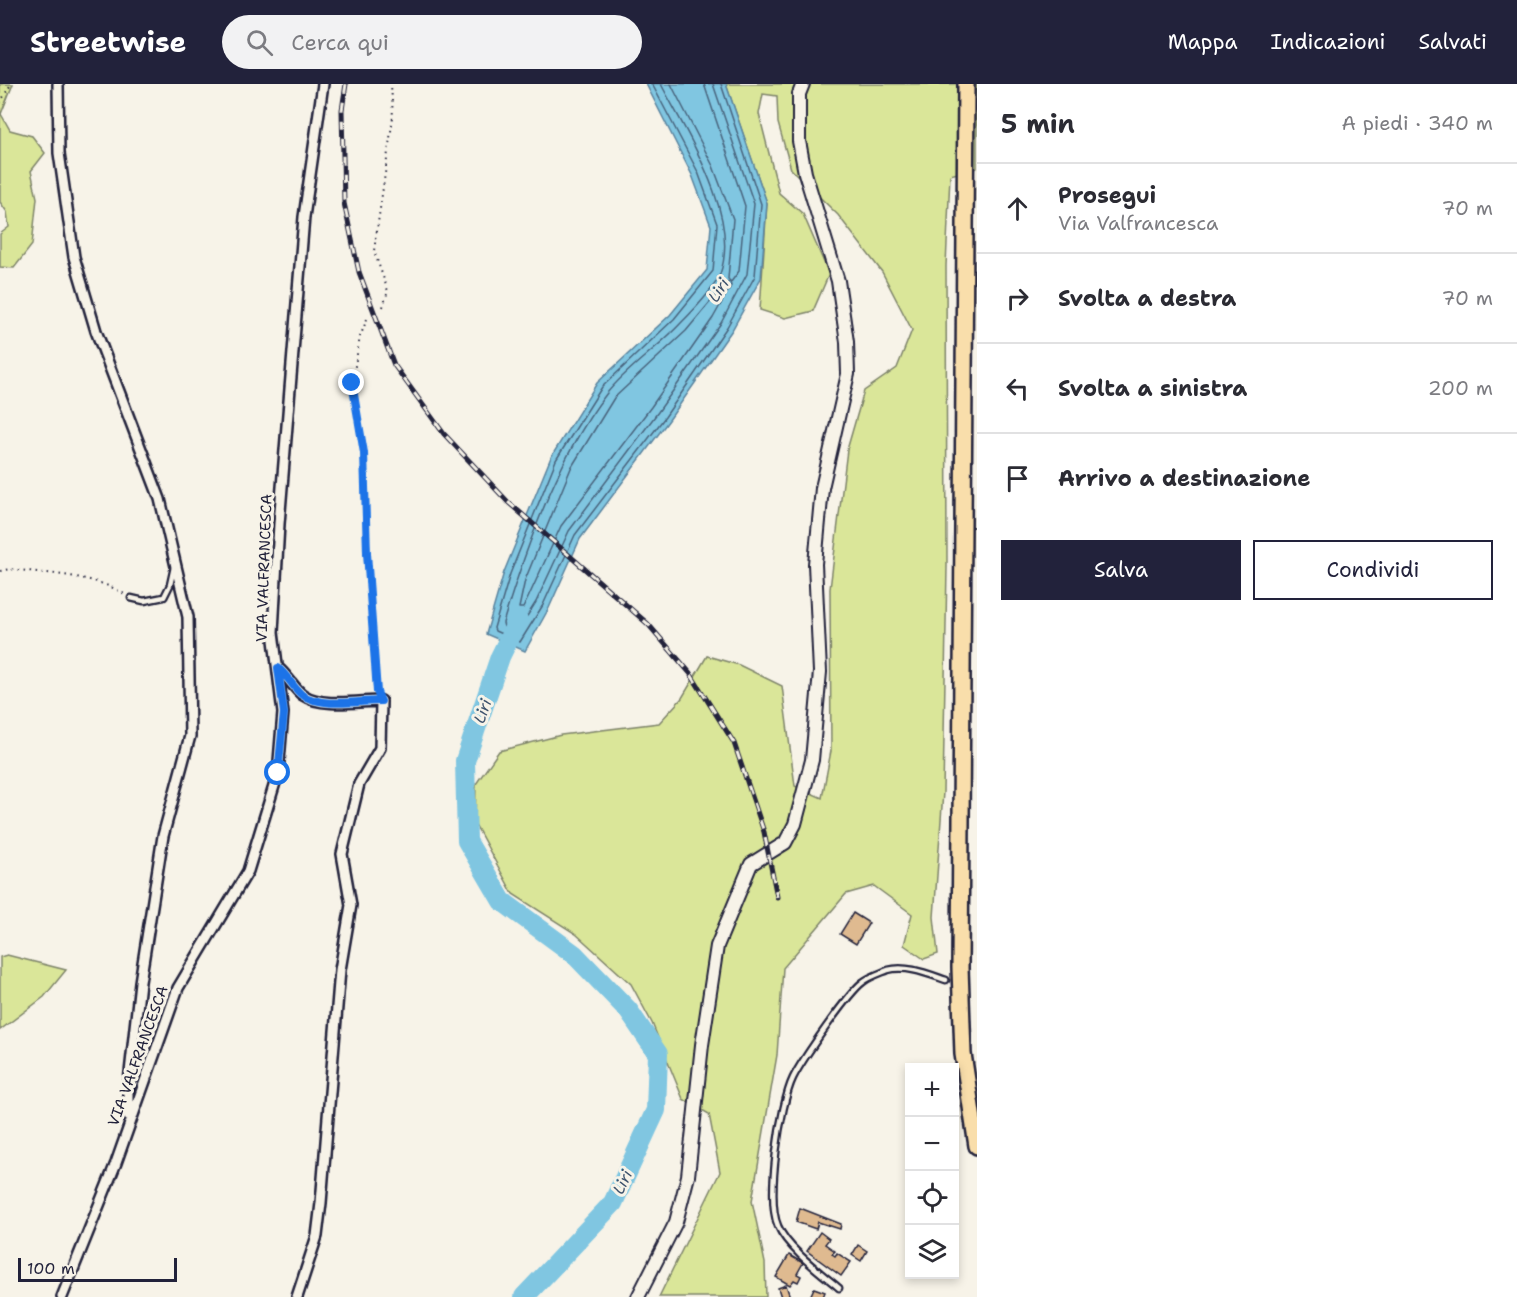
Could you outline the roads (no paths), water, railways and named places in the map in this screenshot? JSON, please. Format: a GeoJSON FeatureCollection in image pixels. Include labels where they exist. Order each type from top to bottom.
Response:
{"type":"FeatureCollection","features":[{"type":"Feature","properties":{"kind":"highway"},"geometry":{"type":"LineString","coordinates":[[966,84],[960,968],[963,1054],[977,1146]]}},
{"type":"Feature","properties":{"kind":"main road"},"geometry":{"type":"LineString","coordinates":[[638,1297],[676,1222],[688,1176],[702,1045],[717,946],[752,864],[785,843],[795,824],[812,760],[820,672],[814,564],[822,488],[848,363],[838,281],[804,173],[799,141],[799,94],[803,84]]}},
{"type":"Feature","properties":{"kind":"street"},"geometry":{"type":"LineString","coordinates":[[58,84],[59,153],[74,257],[96,331],[160,499],[188,617],[190,736],[163,836],[141,971],[128,1091],[129,1125]]}},
{"type":"Feature","properties":{"kind":"street","name":"VIA VALFRANCESCA"},"geometry":{"type":"LineString","coordinates":[[62,1297],[129,1125],[178,988],[248,871],[278,773],[284,713],[273,632],[279,524],[304,217],[323,84]]}},
{"type":"Feature","properties":{"kind":"street"},"geometry":{"type":"LineString","coordinates":[[278,668],[289,677],[302,695],[322,702],[381,701],[380,748],[359,784],[342,854],[351,905],[340,970],[321,1203],[317,1236],[297,1297]]}},
{"type":"Feature","properties":{"kind":"lane"},"geometry":{"type":"LineString","coordinates":[[131,598],[144,601],[164,597],[170,585],[175,562]]}},
{"type":"Feature","properties":{"kind":"lane"},"geometry":{"type":"LineString","coordinates":[[839,1288],[815,1268],[778,1226],[772,1177],[782,1117],[793,1078],[841,1007],[863,982],[889,970],[914,969],[946,980]]}},
{"type":"Feature","properties":{"kind":"water"},"geometry":{"type":"Polygon","coordinates":[[[646,84],[726,84],[767,203],[761,278],[732,330],[669,420],[580,539],[549,608],[525,651],[486,634],[504,572],[551,457],[597,383],[670,315],[707,270],[711,226],[692,175],[646,84]]]}},
{"type":"Feature","properties":{"kind":"waterway","name":"Liri"},"geometry":{"type":"LineString","coordinates":[[518,620],[500,657],[465,761],[467,841],[502,901],[574,954],[628,1010],[658,1054],[656,1110],[613,1203],[524,1297]]}},
{"type":"Feature","properties":{"kind":"railway"},"geometry":{"type":"LineString","coordinates":[[346,84],[342,110],[344,203],[359,272],[394,365],[444,434],[508,502],[648,624],[690,673],[734,743],[764,832],[777,897]]}}]}
